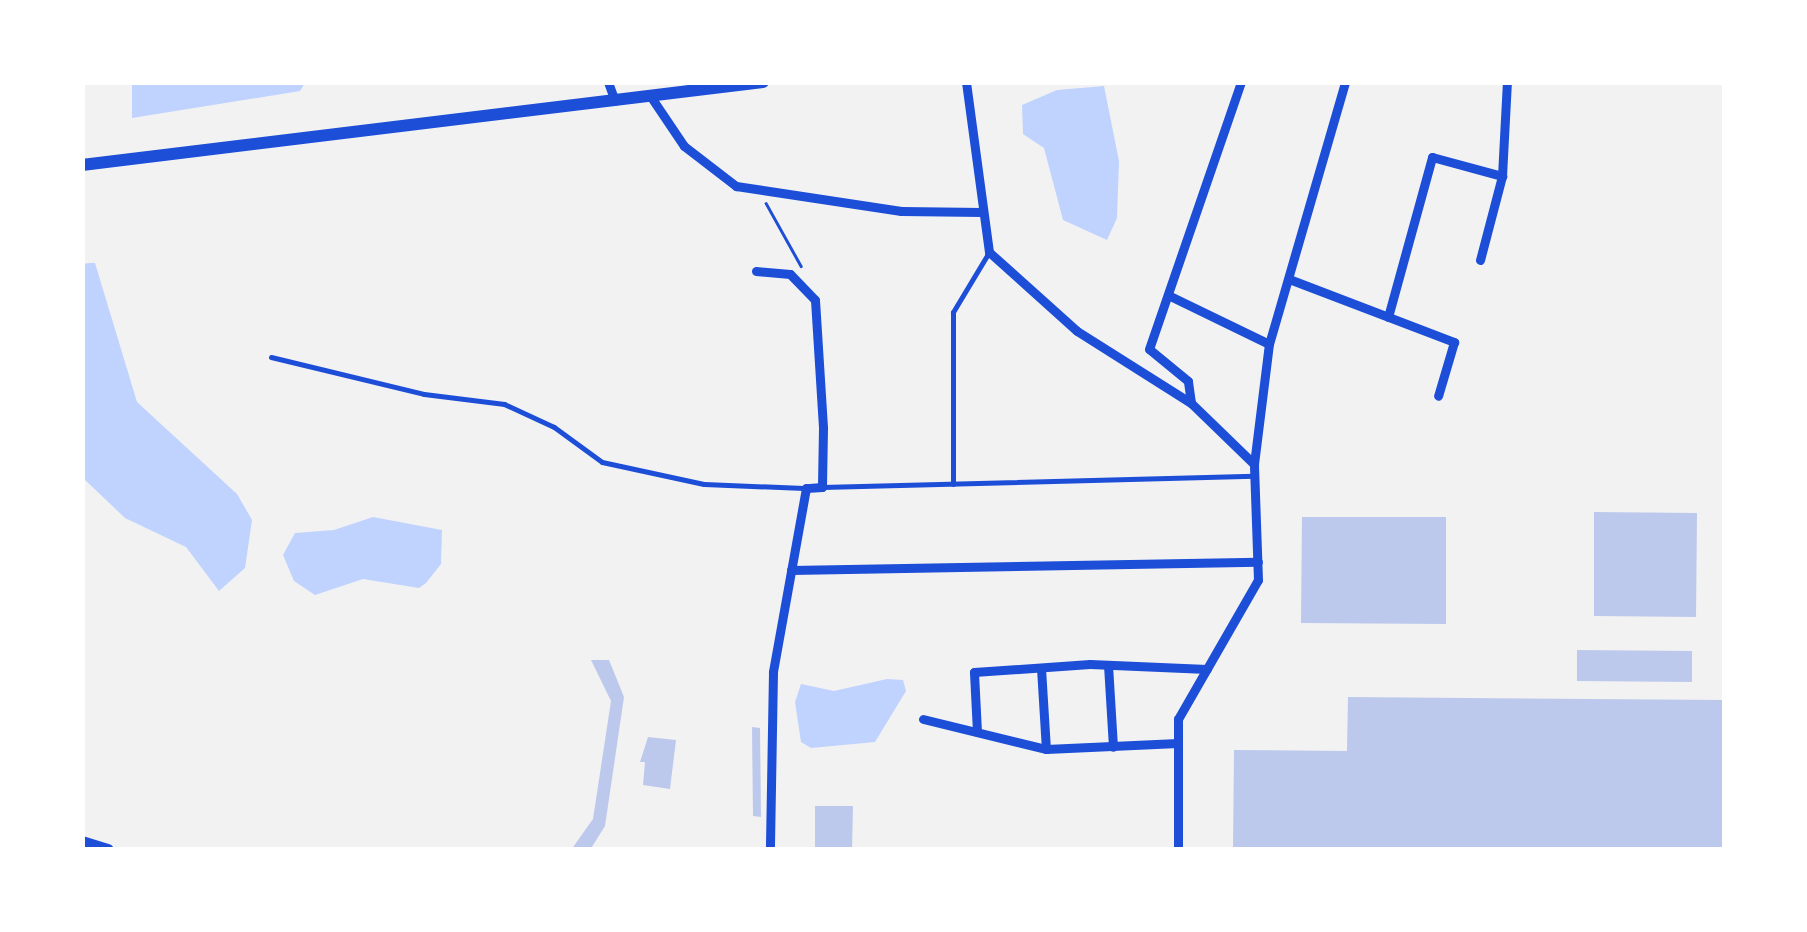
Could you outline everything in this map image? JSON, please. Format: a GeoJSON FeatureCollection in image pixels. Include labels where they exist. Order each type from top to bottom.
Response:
{"type":"FeatureCollection","features":[{"type":"Feature","properties":{"kind":"main road"},"geometry":{"type":"LineString","coordinates":[[82,165],[763,82]]}},
{"type":"Feature","properties":{"kind":"main road"},"geometry":{"type":"LineString","coordinates":[[82,842],[108,850]]}},
{"type":"Feature","properties":{"kind":"street"},"geometry":{"type":"LineString","coordinates":[[608,82],[615,101]]}},
{"type":"Feature","properties":{"kind":"street"},"geometry":{"type":"LineString","coordinates":[[966,82],[988,252],[1077,331],[1191,402],[1254,464]]}},
{"type":"Feature","properties":{"kind":"street"},"geometry":{"type":"LineString","coordinates":[[1191,402],[1188,381],[1149,349],[1241,82]]}},
{"type":"Feature","properties":{"kind":"street"},"geometry":{"type":"LineString","coordinates":[[1178,850],[1178,720],[1258,580],[1254,464],[1269,344],[1345,82]]}},
{"type":"Feature","properties":{"kind":"street"},"geometry":{"type":"LineString","coordinates":[[1480,260],[1502,176],[1507,82]]}},
{"type":"Feature","properties":{"kind":"street"},"geometry":{"type":"LineString","coordinates":[[651,96],[684,146],[736,186],[900,210],[982,212]]}},
{"type":"Feature","properties":{"kind":"street"},"geometry":{"type":"LineString","coordinates":[[1388,317],[1432,157],[1502,176]]}},
{"type":"Feature","properties":{"kind":"street"},"geometry":{"type":"LineString","coordinates":[[756,272],[790,274],[815,300],[822,488],[806,488],[772,672],[770,850]]}},
{"type":"Feature","properties":{"kind":"street"},"geometry":{"type":"LineString","coordinates":[[1289,279],[1454,342],[1438,396]]}},
{"type":"Feature","properties":{"kind":"street"},"geometry":{"type":"LineString","coordinates":[[1168,295],[1269,344]]}},
{"type":"Feature","properties":{"kind":"street"},"geometry":{"type":"LineString","coordinates":[[790,570],[1258,562]]}},
{"type":"Feature","properties":{"kind":"street"},"geometry":{"type":"LineString","coordinates":[[978,732],[974,672],[1108,665],[1207,668]]}},
{"type":"Feature","properties":{"kind":"street"},"geometry":{"type":"LineString","coordinates":[[1108,665],[1113,748]]}},
{"type":"Feature","properties":{"kind":"street"},"geometry":{"type":"LineString","coordinates":[[1040,668],[1046,749]]}},
{"type":"Feature","properties":{"kind":"street"},"geometry":{"type":"LineString","coordinates":[[923,719],[1046,749],[1178,743]]}},
{"type":"Feature","properties":{"kind":"lane"},"geometry":{"type":"LineString","coordinates":[[953,484],[951,324],[988,252]]}},
{"type":"Feature","properties":{"kind":"lane"},"geometry":{"type":"LineString","coordinates":[[271,356],[424,394],[504,404],[554,427],[602,462],[704,484],[806,488]]}},
{"type":"Feature","properties":{"kind":"lane"},"geometry":{"type":"LineString","coordinates":[[822,488],[1257,476]]}},
{"type":"Feature","properties":{"kind":"path"},"geometry":{"type":"LineString","coordinates":[[756,189],[804,275]]}},
{"type":"Feature","properties":{"kind":"water"},"geometry":{"type":"Polygon","coordinates":[[[132,82],[305,83],[300,91],[132,118],[132,82]]]}},
{"type":"Feature","properties":{"kind":"water"},"geometry":{"type":"Polygon","coordinates":[[[1104,86],[1119,161],[1117,218],[1107,240],[1063,220],[1044,148],[1023,134],[1022,105],[1057,90],[1104,86]]]}},
{"type":"Feature","properties":{"kind":"water"},"geometry":{"type":"Polygon","coordinates":[[[95,263],[137,402],[237,494],[252,520],[245,568],[219,591],[186,547],[125,518],[83,478],[82,264],[95,263]]]}},
{"type":"Feature","properties":{"kind":"water"},"geometry":{"type":"Polygon","coordinates":[[[373,517],[442,530],[441,564],[426,583],[419,588],[363,579],[315,595],[294,581],[283,555],[295,533],[334,530],[373,517]]]}},
{"type":"Feature","properties":{"kind":"water"},"geometry":{"type":"Polygon","coordinates":[[[887,679],[903,680],[906,691],[875,742],[811,748],[801,742],[795,702],[801,684],[834,691],[887,679]]]}},
{"type":"Feature","properties":{"kind":"building"},"geometry":{"type":"Polygon","coordinates":[[[1594,512],[1697,513],[1696,617],[1594,616],[1594,512]]]}},
{"type":"Feature","properties":{"kind":"building"},"geometry":{"type":"Polygon","coordinates":[[[1302,517],[1446,517],[1446,624],[1301,623],[1302,517]]]}},
{"type":"Feature","properties":{"kind":"building"},"geometry":{"type":"Polygon","coordinates":[[[1577,650],[1692,651],[1692,682],[1577,681],[1577,650]]]}},
{"type":"Feature","properties":{"kind":"building"},"geometry":{"type":"Polygon","coordinates":[[[591,660],[609,660],[624,697],[605,826],[590,850],[571,850],[593,819],[611,701],[591,660]]]}},
{"type":"Feature","properties":{"kind":"building"},"geometry":{"type":"Polygon","coordinates":[[[1348,697],[1724,700],[1724,850],[1233,850],[1234,750],[1347,751],[1348,697]]]}},
{"type":"Feature","properties":{"kind":"building"},"geometry":{"type":"Polygon","coordinates":[[[752,727],[760,728],[761,817],[753,816],[752,727]]]}},
{"type":"Feature","properties":{"kind":"building"},"geometry":{"type":"Polygon","coordinates":[[[648,737],[676,740],[670,789],[643,785],[645,762],[640,762],[648,737]]]}},
{"type":"Feature","properties":{"kind":"building"},"geometry":{"type":"Polygon","coordinates":[[[815,806],[853,806],[852,850],[815,850],[815,806]]]}}]}
